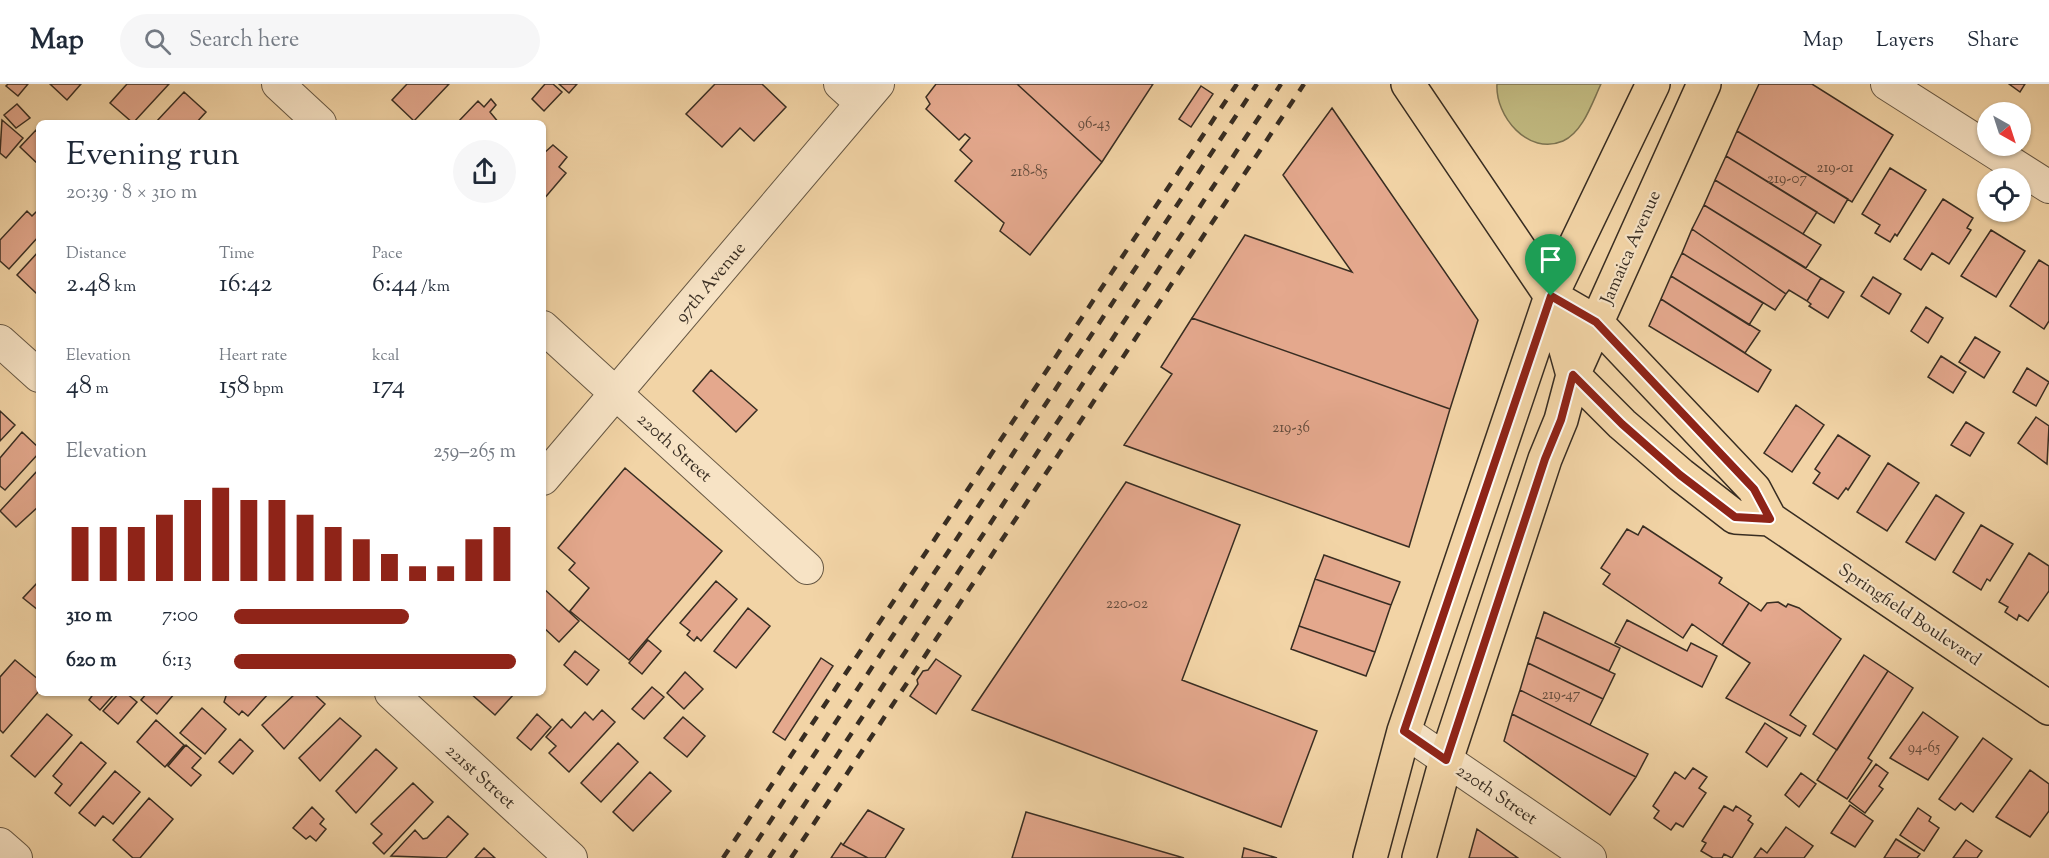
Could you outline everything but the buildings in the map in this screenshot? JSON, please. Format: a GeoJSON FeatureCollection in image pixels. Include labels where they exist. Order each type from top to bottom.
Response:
{"type":"FeatureCollection","features":[{"type":"Feature","properties":{"kind":"main road"},"geometry":{"type":"LineString","coordinates":[[1370,858],[1404,731],[1551,296],[1653,84]]}},
{"type":"Feature","properties":{"kind":"main road","name":"Jamaica Avenue"},"geometry":{"type":"LineString","coordinates":[[1419,858],[1446,760],[1545,459],[1561,420],[1573,375],[1704,84]]}},
{"type":"Feature","properties":{"kind":"main road","name":"Springfield Boulevard"},"geometry":{"type":"LineString","coordinates":[[1417,89],[1551,296],[1573,375],[1622,424],[1680,475],[1735,517],[1770,519]]}},
{"type":"Feature","properties":{"kind":"main road","name":"Springfield Boulevard"},"geometry":{"type":"LineString","coordinates":[[1551,296],[1596,322],[1754,489],[1770,519],[2049,708]]}},
{"type":"Feature","properties":{"kind":"street"},"geometry":{"type":"LineString","coordinates":[[278,84],[317,120]]}},
{"type":"Feature","properties":{"kind":"street"},"geometry":{"type":"LineString","coordinates":[[1887,84],[2049,187]]}},
{"type":"Feature","properties":{"kind":"street","name":"97th Avenue"},"geometry":{"type":"LineString","coordinates":[[546,475],[616,393],[860,90]]}},
{"type":"Feature","properties":{"kind":"street","name":"220th Street"},"geometry":{"type":"LineString","coordinates":[[546,330],[807,568]]}},
{"type":"Feature","properties":{"kind":"street"},"geometry":{"type":"LineString","coordinates":[[0,341],[36,373]]}},
{"type":"Feature","properties":{"kind":"street","name":"221st Street"},"geometry":{"type":"LineString","coordinates":[[394,696],[571,858]]}},
{"type":"Feature","properties":{"kind":"street","name":"220th Street"},"geometry":{"type":"LineString","coordinates":[[1404,731],[1590,858]]}},
{"type":"Feature","properties":{"kind":"street"},"geometry":{"type":"LineString","coordinates":[[0,844],[16,858]]}},
{"type":"Feature","properties":{"kind":"shaded area"},"geometry":{"type":"Polygon","coordinates":[[[1497,84],[1601,84],[1576,131],[1563,141],[1550,144],[1538,143],[1526,138],[1516,130],[1502,109],[1497,84]]]}},
{"type":"Feature","properties":{"kind":"railway"},"geometry":{"type":"LineString","coordinates":[[723,858],[1237,84]]}},
{"type":"Feature","properties":{"kind":"railway"},"geometry":{"type":"LineString","coordinates":[[746,858],[1257,84]]}},
{"type":"Feature","properties":{"kind":"railway"},"geometry":{"type":"LineString","coordinates":[[769,858],[1281,84]]}},
{"type":"Feature","properties":{"kind":"railway"},"geometry":{"type":"LineString","coordinates":[[791,858],[1304,84]]}},
{"type":"Feature","properties":{"kind":"route"},"geometry":{"type":"LineString","coordinates":[[1551,296],[1596,322],[1754,489],[1770,519],[1735,517],[1680,475],[1606,410],[1573,375],[1561,420],[1545,459],[1446,760],[1404,731],[1526,364],[1551,296]]}}]}
